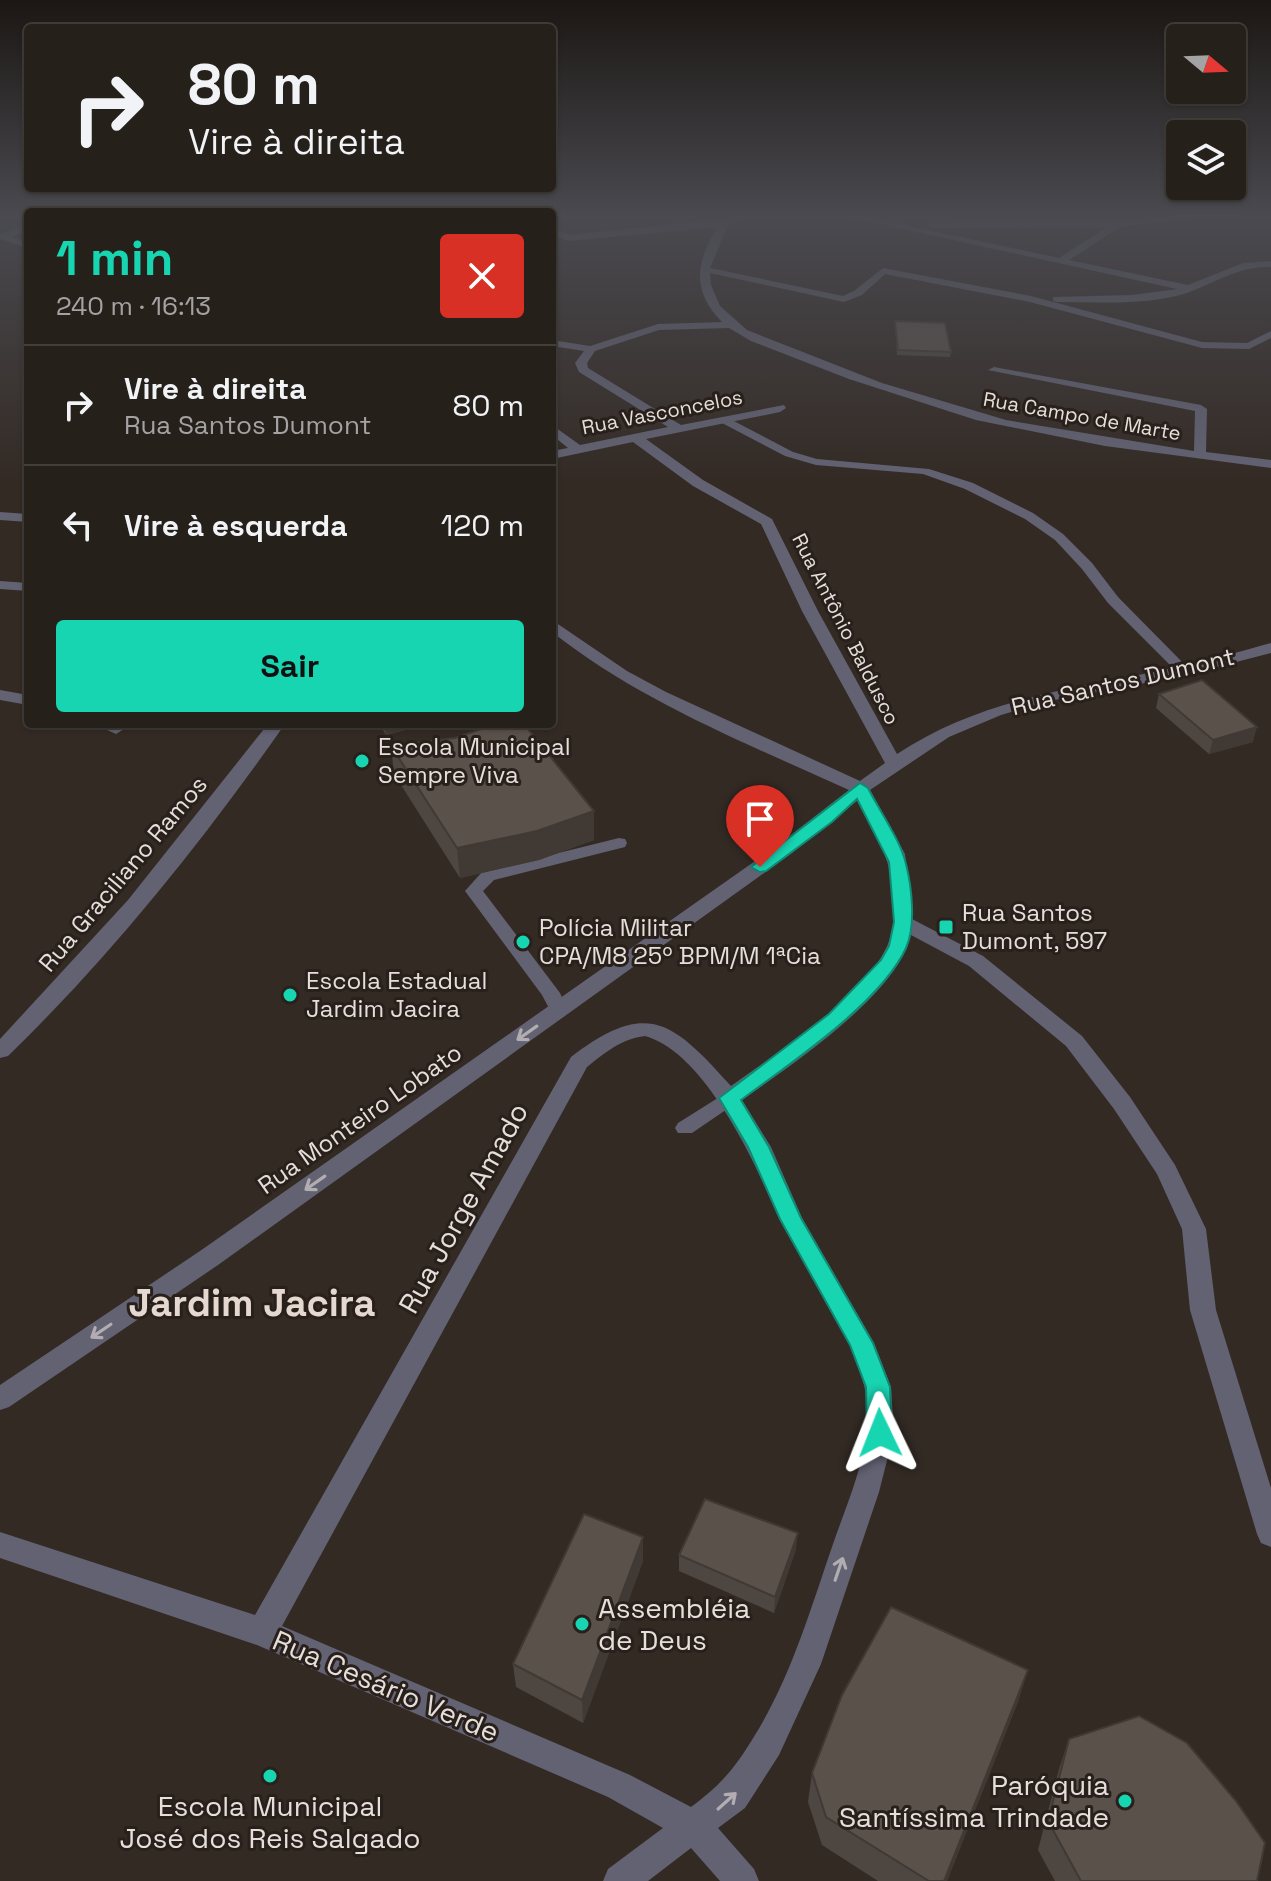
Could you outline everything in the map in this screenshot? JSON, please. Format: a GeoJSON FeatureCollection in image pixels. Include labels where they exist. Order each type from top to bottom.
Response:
{"type":"FeatureCollection","features":[{"type":"Feature","properties":{"kind":"street"},"geometry":{"type":"LineString","coordinates":[[714,306],[729,325]]}},
{"type":"Feature","properties":{"kind":"street"},"geometry":{"type":"LineString","coordinates":[[1056,306],[1202,345],[1249,346],[1271,334]]}},
{"type":"Feature","properties":{"kind":"street"},"geometry":{"type":"LineString","coordinates":[[556,344],[591,349],[658,327],[729,325]]}},
{"type":"Feature","properties":{"kind":"street","name":"Rua Campo de Marte"},"geometry":{"type":"LineString","coordinates":[[729,325],[824,365],[960,412],[1065,434],[1271,464]]}},
{"type":"Feature","properties":{"kind":"street"},"geometry":{"type":"LineString","coordinates":[[591,349],[581,363],[583,370],[679,429]]}},
{"type":"Feature","properties":{"kind":"street"},"geometry":{"type":"LineString","coordinates":[[994,370],[1201,409],[1200,455]]}},
{"type":"Feature","properties":{"kind":"street","name":"Rua Vasconcelos"},"geometry":{"type":"LineString","coordinates":[[556,454],[780,408]]}},
{"type":"Feature","properties":{"kind":"street"},"geometry":{"type":"LineString","coordinates":[[556,432],[578,450]]}},
{"type":"Feature","properties":{"kind":"street","name":"Rua Antônio Baldusco"},"geometry":{"type":"LineString","coordinates":[[637,439],[689,478],[767,522],[810,611],[894,764]]}},
{"type":"Feature","properties":{"kind":"street"},"geometry":{"type":"LineString","coordinates":[[0,516],[24,518]]}},
{"type":"Feature","properties":{"kind":"street"},"geometry":{"type":"LineString","coordinates":[[0,585],[24,587]]}},
{"type":"Feature","properties":{"kind":"street"},"geometry":{"type":"LineString","coordinates":[[556,628],[588,656],[655,693],[860,788],[898,862],[903,922],[898,946],[888,963],[835,1018],[729,1098],[759,1147],[791,1219],[861,1343],[878,1387],[880,1433],[865,1492],[810,1654],[768,1744],[733,1796],[620,1881]]}},
{"type":"Feature","properties":{"kind":"street","name":"Rua Santos Dumont"},"geometry":{"type":"LineString","coordinates":[[860,788],[894,764],[968,721],[1043,695],[1183,670],[1271,648]]}},
{"type":"Feature","properties":{"kind":"street","name":"Rua Graciliano Ramos"},"geometry":{"type":"LineString","coordinates":[[0,1051],[22,1031],[125,916],[208,816],[274,728]]}},
{"type":"Feature","properties":{"kind":"street","name":"Rua Monteiro Lobato"},"geometry":{"type":"LineString","coordinates":[[0,1399],[209,1258],[559,1010],[797,840],[860,788]]}},
{"type":"Feature","properties":{"kind":"street"},"geometry":{"type":"LineString","coordinates":[[903,922],[976,961],[1074,1041],[1122,1103],[1167,1171],[1194,1229],[1203,1310],[1271,1534]]}},
{"type":"Feature","properties":{"kind":"street","name":"Rua Jorge Amado"},"geometry":{"type":"LineString","coordinates":[[262,1632],[579,1062],[602,1041],[623,1031],[657,1029],[674,1039],[729,1098]]}},
{"type":"Feature","properties":{"kind":"street","name":"Rua Cesário Verde"},"geometry":{"type":"LineString","coordinates":[[0,1545],[262,1632],[619,1786],[695,1827],[742,1881]]}},
{"type":"Feature","properties":{"kind":"lane"},"geometry":{"type":"LineString","coordinates":[[726,421],[807,461],[925,471],[969,486],[1029,516],[1059,537],[1113,600],[1183,670]]}},
{"type":"Feature","properties":{"kind":"lane"},"geometry":{"type":"LineString","coordinates":[[559,1010],[551,993],[474,891],[488,876],[619,843]]}},
{"type":"Feature","properties":{"kind":"lane"},"geometry":{"type":"LineString","coordinates":[[685,1128],[729,1098]]}},
{"type":"Feature","properties":{"kind":"building"},"geometry":{"type":"Polygon","coordinates":[[[895,321],[945,323],[951,352],[898,350],[895,321]]]}},
{"type":"Feature","properties":{"kind":"building"},"geometry":{"type":"Polygon","coordinates":[[[1202,680],[1257,727],[1213,740],[1159,694],[1202,680]]]}},
{"type":"Feature","properties":{"kind":"building"},"geometry":{"type":"Polygon","coordinates":[[[484,728],[527,728],[594,811],[537,831],[457,848],[391,746],[455,738],[484,728]]]}},
{"type":"Feature","properties":{"kind":"building"},"geometry":{"type":"Polygon","coordinates":[[[705,1499],[798,1533],[775,1597],[679,1555],[705,1499]]]}},
{"type":"Feature","properties":{"kind":"building","name":"Assembléia de Deus"},"geometry":{"type":"Polygon","coordinates":[[[584,1514],[643,1537],[582,1700],[513,1664],[584,1514]]]}},
{"type":"Feature","properties":{"kind":"building"},"geometry":{"type":"Polygon","coordinates":[[[891,1607],[1028,1670],[944,1881],[929,1881],[826,1817],[812,1773],[842,1695],[891,1607]]]}},
{"type":"Feature","properties":{"kind":"building","name":"Paróquia Santíssima Trindade"},"geometry":{"type":"Polygon","coordinates":[[[1139,1716],[1187,1743],[1236,1801],[1265,1843],[1257,1881],[1081,1881],[1048,1821],[1069,1739],[1139,1716]]]}},
{"type":"Feature","properties":{"kind":"place","name":"Escola Municipal Sempre Viva"},"geometry":{"type":"Point","coordinates":[362,761]}},
{"type":"Feature","properties":{"kind":"place","name":"Rua Santos Dumont, 597"},"geometry":{"type":"Point","coordinates":[946,927]}},
{"type":"Feature","properties":{"kind":"place","name":"Polícia Militar CPA/M8 25º BPM/M 1ªCia"},"geometry":{"type":"Point","coordinates":[523,942]}},
{"type":"Feature","properties":{"kind":"place","name":"Escola Estadual Jardim Jacira"},"geometry":{"type":"Point","coordinates":[290,995]}},
{"type":"Feature","properties":{"kind":"place","name":"Assembléia de Deus"},"geometry":{"type":"Point","coordinates":[582,1624]}},
{"type":"Feature","properties":{"kind":"place","name":"Escola Municipal José dos Reis Salgado"},"geometry":{"type":"Point","coordinates":[270,1776]}},
{"type":"Feature","properties":{"kind":"place","name":"Paróquia Santíssima Trindade"},"geometry":{"type":"Point","coordinates":[1125,1801]}},
{"type":"Feature","properties":{"kind":"district","name":"Jardim Jacira"},"geometry":{"type":"Point","coordinates":[252,1303]}},
{"type":"Feature","properties":{"kind":"route"},"geometry":{"type":"LineString","coordinates":[[760,867],[826,819],[860,788],[898,862],[903,922],[898,946],[888,963],[835,1018],[729,1098],[759,1147],[791,1219],[861,1343],[878,1387],[880,1433]]}}]}
